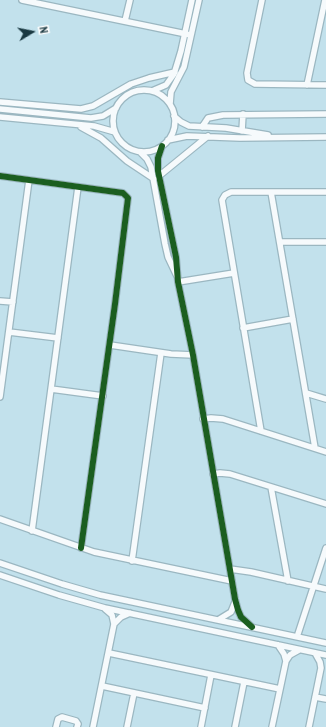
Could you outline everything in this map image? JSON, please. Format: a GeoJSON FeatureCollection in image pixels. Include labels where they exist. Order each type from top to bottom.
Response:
{"type":"FeatureCollection","features":[{"type":"Feature","properties":{"kind":"street"},"geometry":{"type":"LineString","coordinates":[[22,0],[188,34]]}},
{"type":"Feature","properties":{"kind":"street"},"geometry":{"type":"LineString","coordinates":[[125,21],[130,0]]}},
{"type":"Feature","properties":{"kind":"street"},"geometry":{"type":"LineString","coordinates":[[116,108],[113,120],[115,132],[122,143],[133,150],[139,152],[151,151],[162,146],[168,140],[174,128],[174,116],[170,104],[171,92],[184,67],[192,0]]}},
{"type":"Feature","properties":{"kind":"street"},"geometry":{"type":"LineString","coordinates":[[152,91],[166,86],[172,79],[198,0]]}},
{"type":"Feature","properties":{"kind":"street"},"geometry":{"type":"LineString","coordinates":[[262,0],[246,73],[247,79],[251,83],[255,84],[326,85]]}},
{"type":"Feature","properties":{"kind":"street"},"geometry":{"type":"LineString","coordinates":[[307,85],[325,0]]}},
{"type":"Feature","properties":{"kind":"street"},"geometry":{"type":"LineString","coordinates":[[0,102],[81,109],[89,108],[137,81],[175,72]]}},
{"type":"Feature","properties":{"kind":"street"},"geometry":{"type":"LineString","coordinates":[[0,108],[91,118],[103,116],[116,108],[125,97],[138,90],[152,91],[159,94],[170,104]]}},
{"type":"Feature","properties":{"kind":"street"},"geometry":{"type":"LineString","coordinates":[[202,127],[206,120],[211,117],[243,114],[326,114]]}},
{"type":"Feature","properties":{"kind":"street"},"geometry":{"type":"LineString","coordinates":[[242,131],[243,114]]}},
{"type":"Feature","properties":{"kind":"street"},"geometry":{"type":"LineString","coordinates":[[174,116],[185,125],[194,127],[219,127],[276,137]]}},
{"type":"Feature","properties":{"kind":"street"},"geometry":{"type":"LineString","coordinates":[[0,117],[101,127],[115,132]]}},
{"type":"Feature","properties":{"kind":"street"},"geometry":{"type":"LineString","coordinates":[[78,125],[101,138],[127,161],[156,177]]}},
{"type":"Feature","properties":{"kind":"street"},"geometry":{"type":"LineString","coordinates":[[168,140],[186,136],[240,138],[326,137]]}},
{"type":"Feature","properties":{"kind":"street"},"geometry":{"type":"LineString","coordinates":[[156,177],[208,136]]}},
{"type":"Feature","properties":{"kind":"street"},"geometry":{"type":"LineString","coordinates":[[156,177],[162,146]]}},
{"type":"Feature","properties":{"kind":"street"},"geometry":{"type":"LineString","coordinates":[[139,152],[149,163],[156,177],[174,249],[178,279],[193,355],[235,599],[241,617],[252,627]]}},
{"type":"Feature","properties":{"kind":"street"},"geometry":{"type":"LineString","coordinates":[[0,176],[122,193],[128,198],[110,345],[81,548]]}},
{"type":"Feature","properties":{"kind":"street"},"geometry":{"type":"LineString","coordinates":[[0,397],[29,180]]}},
{"type":"Feature","properties":{"kind":"street"},"geometry":{"type":"LineString","coordinates":[[32,531],[78,187]]}},
{"type":"Feature","properties":{"kind":"street"},"geometry":{"type":"LineString","coordinates":[[261,431],[222,198],[227,193],[231,192],[326,192]]}},
{"type":"Feature","properties":{"kind":"street"},"geometry":{"type":"LineString","coordinates":[[271,192],[315,448]]}},
{"type":"Feature","properties":{"kind":"street"},"geometry":{"type":"LineString","coordinates":[[280,242],[326,242]]}},
{"type":"Feature","properties":{"kind":"street"},"geometry":{"type":"LineString","coordinates":[[178,279],[234,273]]}},
{"type":"Feature","properties":{"kind":"street"},"geometry":{"type":"LineString","coordinates":[[0,301],[12,302]]}},
{"type":"Feature","properties":{"kind":"street"},"geometry":{"type":"LineString","coordinates":[[243,328],[293,320]]}},
{"type":"Feature","properties":{"kind":"street"},"geometry":{"type":"LineString","coordinates":[[9,332],[58,338]]}},
{"type":"Feature","properties":{"kind":"street"},"geometry":{"type":"LineString","coordinates":[[110,345],[161,353],[193,355]]}},
{"type":"Feature","properties":{"kind":"street"},"geometry":{"type":"LineString","coordinates":[[132,561],[161,353]]}},
{"type":"Feature","properties":{"kind":"street"},"geometry":{"type":"LineString","coordinates":[[51,389],[103,396]]}},
{"type":"Feature","properties":{"kind":"street"},"geometry":{"type":"LineString","coordinates":[[306,393],[326,399]]}},
{"type":"Feature","properties":{"kind":"street"},"geometry":{"type":"LineString","coordinates":[[203,418],[223,419],[326,452]]}},
{"type":"Feature","properties":{"kind":"street"},"geometry":{"type":"LineString","coordinates":[[213,474],[230,474],[326,504]]}},
{"type":"Feature","properties":{"kind":"street"},"geometry":{"type":"LineString","coordinates":[[271,487],[288,581]]}},
{"type":"Feature","properties":{"kind":"street"},"geometry":{"type":"LineString","coordinates":[[0,519],[81,548],[132,561],[232,582]]}},
{"type":"Feature","properties":{"kind":"street"},"geometry":{"type":"LineString","coordinates":[[297,637],[326,548]]}},
{"type":"Feature","properties":{"kind":"street"},"geometry":{"type":"LineString","coordinates":[[0,563],[100,594],[326,643]]}},
{"type":"Feature","properties":{"kind":"street"},"geometry":{"type":"LineString","coordinates":[[230,569],[326,589]]}},
{"type":"Feature","properties":{"kind":"street"},"geometry":{"type":"LineString","coordinates":[[0,575],[59,595],[105,608],[326,655]]}},
{"type":"Feature","properties":{"kind":"street"},"geometry":{"type":"LineString","coordinates":[[218,620],[231,612],[235,599]]}},
{"type":"Feature","properties":{"kind":"street"},"geometry":{"type":"LineString","coordinates":[[93,727],[114,624],[112,615],[105,608]]}},
{"type":"Feature","properties":{"kind":"street"},"geometry":{"type":"LineString","coordinates":[[114,624],[121,617],[130,614]]}},
{"type":"Feature","properties":{"kind":"street"},"geometry":{"type":"LineString","coordinates":[[278,645],[284,654],[286,661]]}},
{"type":"Feature","properties":{"kind":"street"},"geometry":{"type":"LineString","coordinates":[[272,727],[286,661],[290,655],[300,650]]}},
{"type":"Feature","properties":{"kind":"street"},"geometry":{"type":"LineString","coordinates":[[109,653],[280,689]]}},
{"type":"Feature","properties":{"kind":"street"},"geometry":{"type":"LineString","coordinates":[[309,727],[321,668],[320,662],[315,653]]}},
{"type":"Feature","properties":{"kind":"street"},"geometry":{"type":"LineString","coordinates":[[321,668],[326,663]]}},
{"type":"Feature","properties":{"kind":"street"},"geometry":{"type":"LineString","coordinates":[[201,727],[211,675]]}},
{"type":"Feature","properties":{"kind":"street"},"geometry":{"type":"LineString","coordinates":[[235,727],[244,682]]}},
{"type":"Feature","properties":{"kind":"street"},"geometry":{"type":"LineString","coordinates":[[102,686],[205,708]]}},
{"type":"Feature","properties":{"kind":"street"},"geometry":{"type":"LineString","coordinates":[[128,727],[134,693]]}},
{"type":"Feature","properties":{"kind":"street"},"geometry":{"type":"LineString","coordinates":[[316,697],[326,699]]}},
{"type":"Feature","properties":{"kind":"street"},"geometry":{"type":"LineString","coordinates":[[56,727],[58,719],[62,717],[76,721],[78,724],[77,727]]}},
{"type":"Feature","properties":{"kind":"cycle path"},"geometry":{"type":"LineString","coordinates":[[162,146],[158,158],[158,171],[176,257],[178,282],[193,355],[235,599],[241,617],[252,627]]}},
{"type":"Feature","properties":{"kind":"cycle path"},"geometry":{"type":"LineString","coordinates":[[0,176],[123,193],[128,198],[115,304],[81,548]]}}]}
